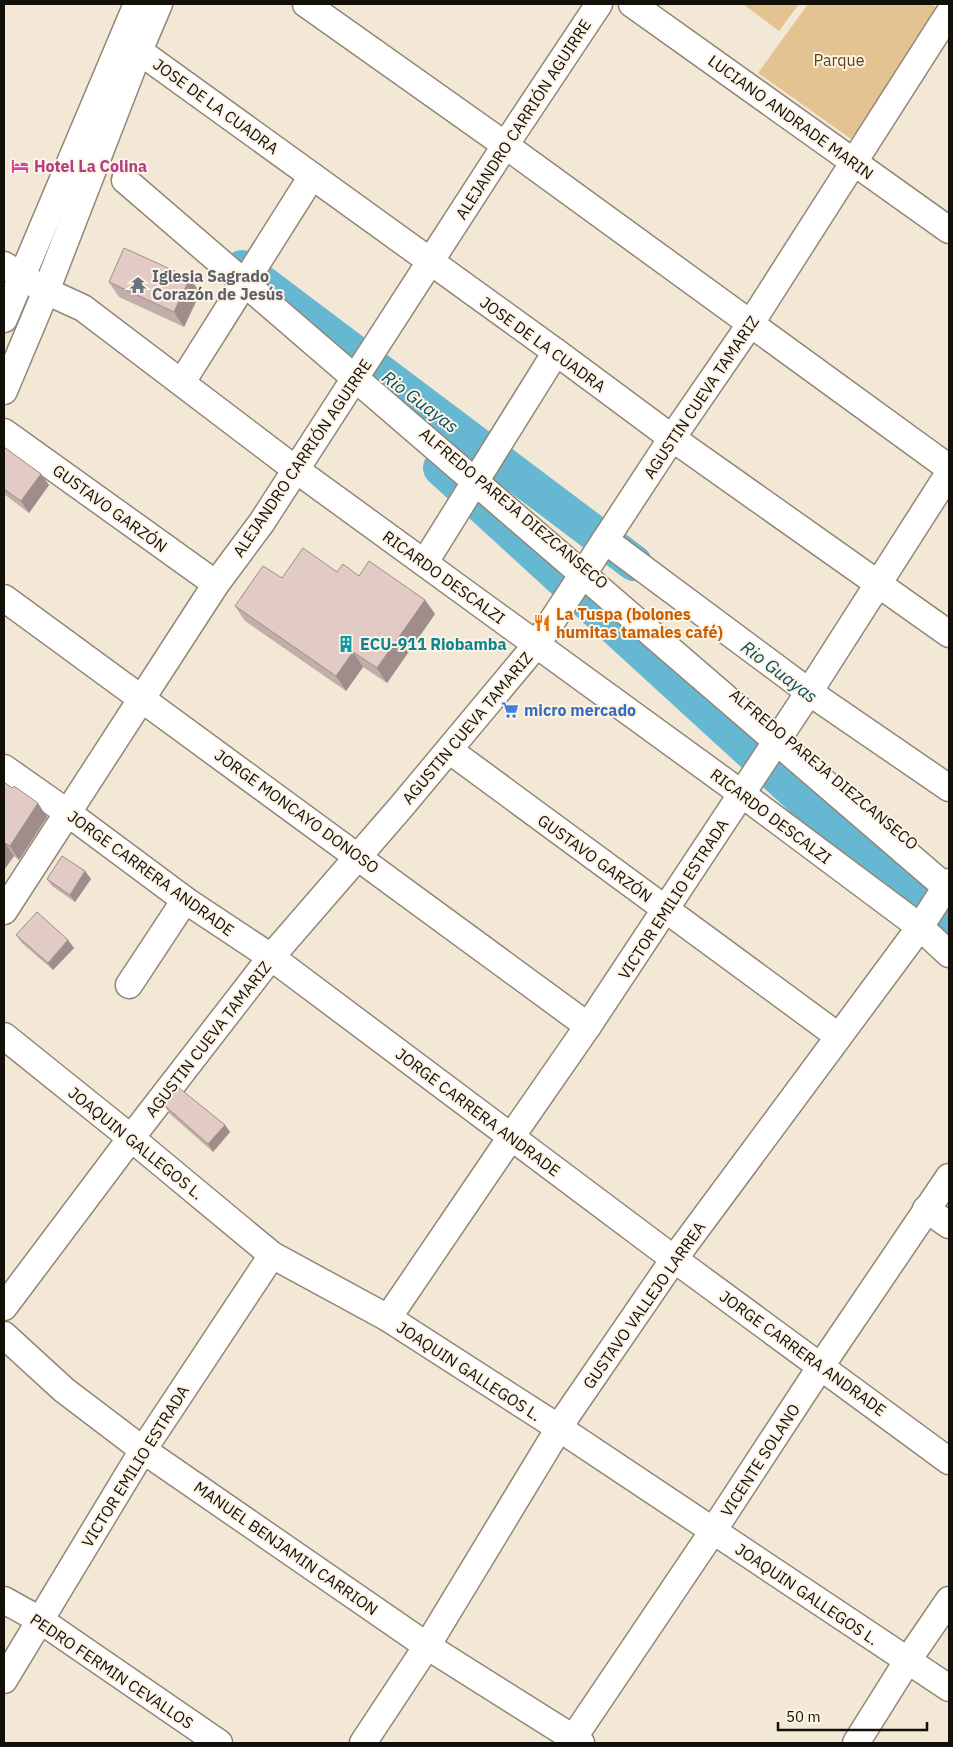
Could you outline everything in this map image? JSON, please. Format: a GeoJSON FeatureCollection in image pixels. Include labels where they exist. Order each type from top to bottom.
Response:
{"type":"FeatureCollection","features":[{"type":"Feature","properties":{"kind":"street"},"geometry":{"type":"LineString","coordinates":[[4,319],[13,271],[137,4]]}},
{"type":"Feature","properties":{"kind":"street"},"geometry":{"type":"LineString","coordinates":[[4,391],[46,291],[159,4]]}},
{"type":"Feature","properties":{"kind":"street"},"geometry":{"type":"LineString","coordinates":[[306,4],[505,145],[949,468]]}},
{"type":"Feature","properties":{"kind":"street","name":"ALEJANDRO CARRIÓN AGUIRRE"},"geometry":{"type":"LineString","coordinates":[[4,911],[216,584],[262,522],[505,145],[599,4]]}},
{"type":"Feature","properties":{"kind":"street","name":"LUCIANO ANDRADE MARIN"},"geometry":{"type":"LineString","coordinates":[[632,4],[949,230]]}},
{"type":"Feature","properties":{"kind":"street","name":"AGUSTIN CUEVA TAMARIZ"},"geometry":{"type":"LineString","coordinates":[[4,1307],[131,1138],[271,957],[449,750],[537,644],[750,323],[949,14]]}},
{"type":"Feature","properties":{"kind":"street","name":"JOSE DE LA CUADRA"},"geometry":{"type":"LineString","coordinates":[[139,51],[672,438],[949,634]]}},
{"type":"Feature","properties":{"kind":"street"},"geometry":{"type":"LineString","coordinates":[[182,382],[312,176]]}},
{"type":"Feature","properties":{"kind":"street","name":"ALFREDO PAREJA DIEZCANSECO"},"geometry":{"type":"LineString","coordinates":[[949,875],[125,180],[949,890]]}},
{"type":"Feature","properties":{"kind":"street","name":"RICARDO DESCALZI"},"geometry":{"type":"LineString","coordinates":[[13,271],[46,291],[83,308],[295,469],[742,794],[920,927],[949,954]]}},
{"type":"Feature","properties":{"kind":"street"},"geometry":{"type":"LineString","coordinates":[[425,562],[556,352]]}},
{"type":"Feature","properties":{"kind":"street","name":"GUSTAVO GARZÓN"},"geometry":{"type":"LineString","coordinates":[[4,432],[216,584]]}},
{"type":"Feature","properties":{"kind":"street","name":"VICTOR EMILIO ESTRADA"},"geometry":{"type":"LineString","coordinates":[[388,1318],[666,909],[809,692],[949,474]]}},
{"type":"Feature","properties":{"kind":"street"},"geometry":{"type":"LineString","coordinates":[[606,541],[809,692],[949,788]]}},
{"type":"Feature","properties":{"kind":"street","name":"JORGE MONCAYO DONOSO"},"geometry":{"type":"LineString","coordinates":[[4,598],[588,1026]]}},
{"type":"Feature","properties":{"kind":"street","name":"GUSTAVO GARZÓN"},"geometry":{"type":"LineString","coordinates":[[449,750],[838,1036]]}},
{"type":"Feature","properties":{"kind":"street","name":"JORGE CARRERA ANDRADE"},"geometry":{"type":"LineString","coordinates":[[4,768],[185,900],[271,957],[674,1259],[949,1461]]}},
{"type":"Feature","properties":{"kind":"street","name":"GUSTAVO VALLEJO LARREA"},"geometry":{"type":"LineString","coordinates":[[363,1743],[427,1646],[559,1428],[674,1259],[920,927],[949,882]]}},
{"type":"Feature","properties":{"kind":"street"},"geometry":{"type":"LineString","coordinates":[[130,985],[185,900]]}},
{"type":"Feature","properties":{"kind":"street","name":"JOAQUIN GALLEGOS L."},"geometry":{"type":"LineString","coordinates":[[4,1036],[272,1255],[388,1318],[559,1428],[949,1688]]}},
{"type":"Feature","properties":{"kind":"street","name":"VICENTE SOLANO"},"geometry":{"type":"LineString","coordinates":[[575,1741],[821,1366],[949,1177]]}},
{"type":"Feature","properties":{"kind":"street"},"geometry":{"type":"LineString","coordinates":[[926,1209],[949,1225]]}},
{"type":"Feature","properties":{"kind":"street","name":"VICTOR EMILIO ESTRADA"},"geometry":{"type":"LineString","coordinates":[[4,1680],[143,1450],[272,1255]]}},
{"type":"Feature","properties":{"kind":"street","name":"MANUEL BENJAMIN CARRION"},"geometry":{"type":"LineString","coordinates":[[4,1335],[64,1390],[143,1450],[427,1646],[575,1741]]}},
{"type":"Feature","properties":{"kind":"street","name":"PEDRO FERMIN CEVALLOS"},"geometry":{"type":"LineString","coordinates":[[4,1600],[40,1620],[219,1743]]}},
{"type":"Feature","properties":{"kind":"street"},"geometry":{"type":"LineString","coordinates":[[856,1743],[908,1660],[949,1600]]}},
{"type":"Feature","properties":{"kind":"green space"},"geometry":{"type":"Polygon","coordinates":[[[743,4],[799,4],[779,31],[743,4]]]}},
{"type":"Feature","properties":{"kind":"green space","name":"Parque"},"geometry":{"type":"Polygon","coordinates":[[[808,4],[931,4],[943,12],[851,139],[758,73],[808,4]]]}},
{"type":"Feature","properties":{"kind":"building"},"geometry":{"type":"Polygon","coordinates":[[[124,248],[190,278],[174,312],[109,282],[124,248]]]}},
{"type":"Feature","properties":{"kind":"building"},"geometry":{"type":"Polygon","coordinates":[[[4,447],[41,474],[21,501],[4,489],[4,447]]]}},
{"type":"Feature","properties":{"kind":"building","name":"ECU-911 Riobamba"},"geometry":{"type":"Polygon","coordinates":[[[303,548],[337,572],[343,564],[359,576],[369,561],[425,600],[377,668],[353,652],[336,676],[235,606],[263,566],[282,578],[303,548]]]}},
{"type":"Feature","properties":{"kind":"building"},"geometry":{"type":"Polygon","coordinates":[[[4,782],[12,788],[14,786],[38,803],[10,846],[4,844],[4,782]]]}},
{"type":"Feature","properties":{"kind":"building"},"geometry":{"type":"Polygon","coordinates":[[[62,856],[85,871],[70,895],[47,879],[62,856]]]}},
{"type":"Feature","properties":{"kind":"building"},"geometry":{"type":"Polygon","coordinates":[[[37,912],[68,940],[48,963],[16,935],[37,912]]]}},
{"type":"Feature","properties":{"kind":"building"},"geometry":{"type":"Polygon","coordinates":[[[178,1087],[225,1125],[208,1144],[164,1105],[178,1087]]]}},
{"type":"Feature","properties":{"kind":"waterway","name":"Rio Guayas"},"geometry":{"type":"LineString","coordinates":[[242,268],[634,563]]}},
{"type":"Feature","properties":{"kind":"waterway","name":"Rio Guayas"},"geometry":{"type":"LineString","coordinates":[[441,468],[949,933]]}},
{"type":"Feature","properties":{"kind":"place","name":"Hotel La Colina"},"geometry":{"type":"Point","coordinates":[20,166]}},
{"type":"Feature","properties":{"kind":"place","name":"Iglesia Sagrado Corazón de Jesús"},"geometry":{"type":"Point","coordinates":[138,285]}},
{"type":"Feature","properties":{"kind":"place","name":"La Tuspa (bolones humitas tamales café)"},"geometry":{"type":"Point","coordinates":[542,623]}},
{"type":"Feature","properties":{"kind":"place","name":"ECU-911 Riobamba"},"geometry":{"type":"Point","coordinates":[346,644]}},
{"type":"Feature","properties":{"kind":"place","name":"micro mercado"},"geometry":{"type":"Point","coordinates":[510,710]}}]}
